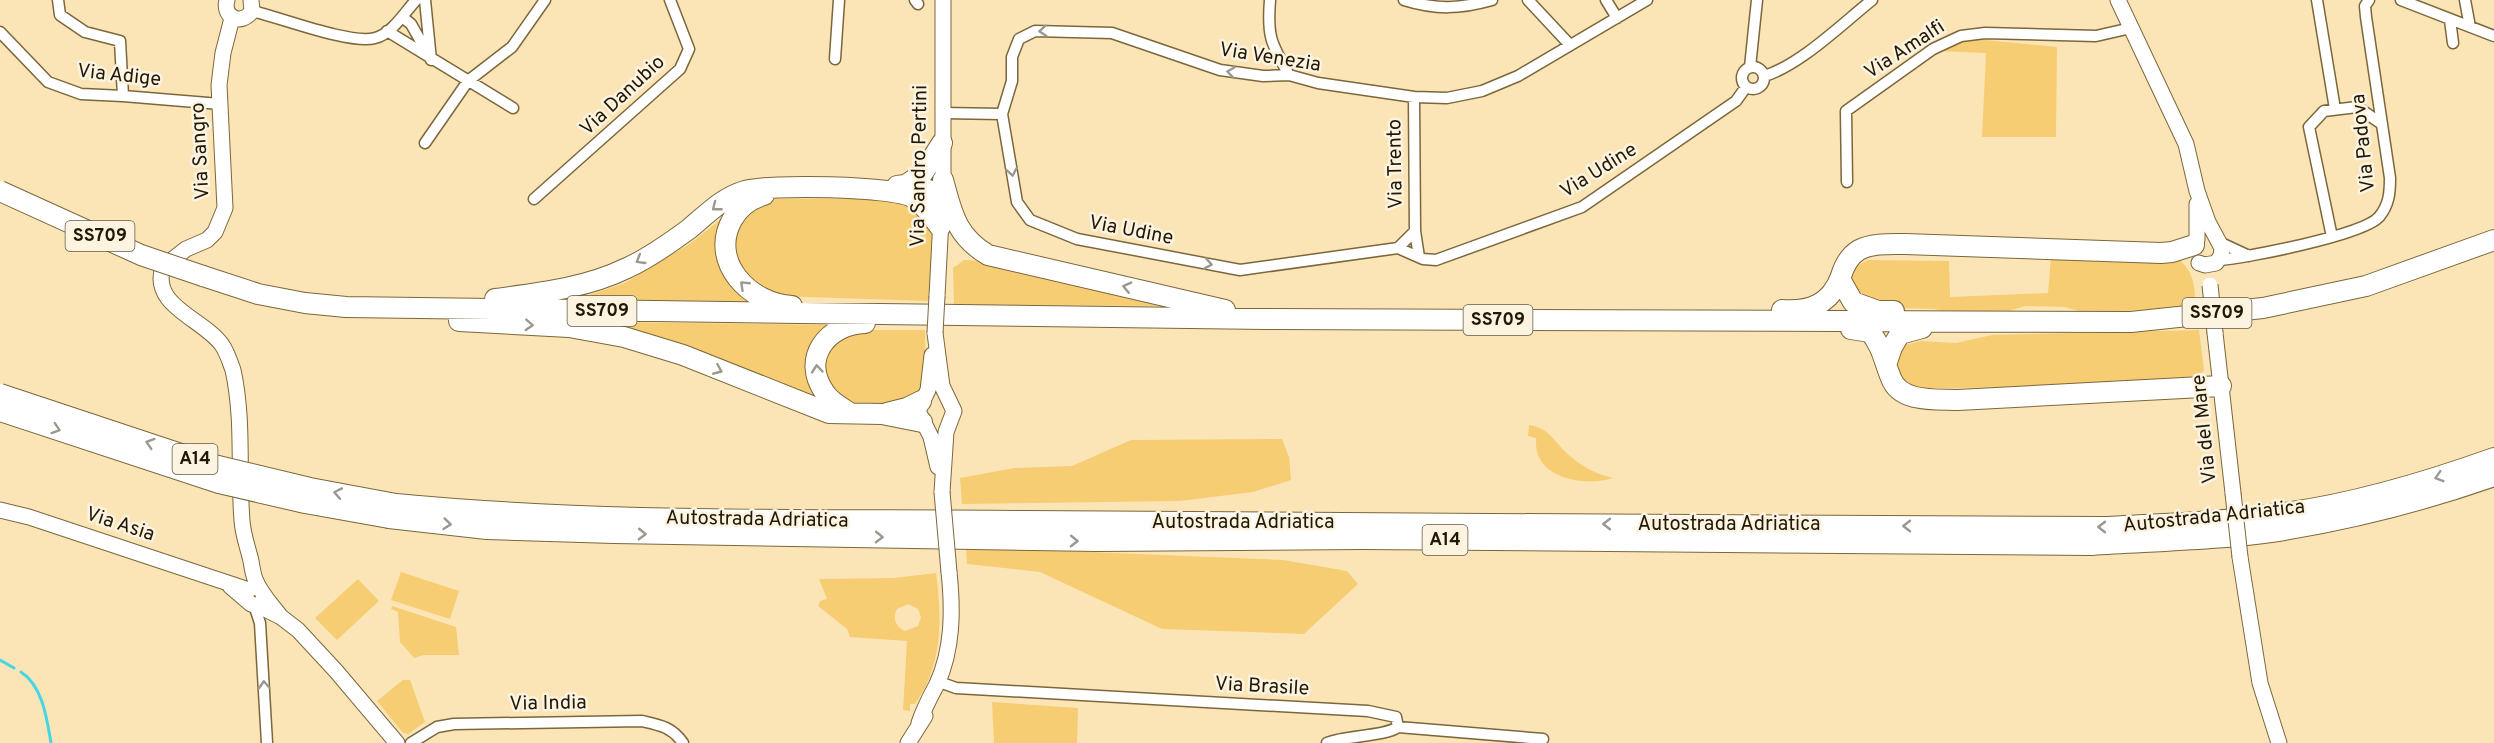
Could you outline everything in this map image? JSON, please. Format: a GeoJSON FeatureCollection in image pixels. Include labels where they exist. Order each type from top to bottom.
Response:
{"type":"FeatureCollection","features":[{"type":"Feature","properties":{"kind":"highway"},"geometry":{"type":"LineString","coordinates":[[906,185],[922,173],[942,143]]}},
{"type":"Feature","properties":{"kind":"highway"},"geometry":{"type":"LineString","coordinates":[[943,180],[960,231],[972,246],[988,255],[1266,319]]}},
{"type":"Feature","properties":{"kind":"highway"},"geometry":{"type":"LineString","coordinates":[[873,190],[906,185],[925,187],[933,191],[942,202]]}},
{"type":"Feature","properties":{"kind":"highway"},"geometry":{"type":"LineString","coordinates":[[786,188],[754,197],[738,210],[728,227],[724,240],[727,258],[733,272],[741,284],[752,293],[784,306],[836,308],[858,315]]}},
{"type":"Feature","properties":{"kind":"highway"},"geometry":{"type":"LineString","coordinates":[[346,307],[361,301],[494,299],[560,291],[627,268],[669,244],[723,201],[744,190],[786,188],[873,190],[913,197],[922,204],[940,227]]}},
{"type":"Feature","properties":{"kind":"highway","name":"SS709"},"geometry":{"type":"LineString","coordinates":[[0,191],[141,255],[203,276],[258,294],[305,303],[346,307],[1266,319],[2131,322],[2263,308],[2366,286],[2494,240]]}},
{"type":"Feature","properties":{"kind":"highway"},"geometry":{"type":"LineString","coordinates":[[1731,321],[1748,311],[1816,306],[1827,300],[1849,259],[1859,250],[1887,244],[2196,252]]}},
{"type":"Feature","properties":{"kind":"highway"},"geometry":{"type":"LineString","coordinates":[[1840,279],[1853,302],[1864,307],[1878,311],[1934,312],[1957,323]]}},
{"type":"Feature","properties":{"kind":"highway"},"geometry":{"type":"LineString","coordinates":[[346,307],[409,318],[569,327],[624,337],[683,355],[811,408],[829,413],[882,414],[924,424]]}},
{"type":"Feature","properties":{"kind":"highway"},"geometry":{"type":"LineString","coordinates":[[850,413],[831,400],[821,387],[816,370],[818,352],[825,339],[842,327],[888,322],[902,315]]}},
{"type":"Feature","properties":{"kind":"highway"},"geometry":{"type":"LineString","coordinates":[[1804,321],[1822,328],[1854,328],[1870,332],[1878,342],[1887,362],[1891,381],[1903,393],[1922,398],[1958,400],[2221,386]]}},
{"type":"Feature","properties":{"kind":"highway"},"geometry":{"type":"LineString","coordinates":[[1887,362],[1900,334],[1914,329],[1957,323]]}},
{"type":"Feature","properties":{"kind":"highway","name":"Autostrada Adriatica"},"geometry":{"type":"LineString","coordinates":[[0,393],[214,465],[392,511],[487,529],[1085,541],[1386,539],[2092,545],[2196,539],[2276,531],[2372,514],[2442,495],[2494,476]]}},
{"type":"Feature","properties":{"kind":"highway"},"geometry":{"type":"LineString","coordinates":[[882,414],[907,408],[923,399]]}},
{"type":"Feature","properties":{"kind":"highway","name":"Autostrada Adriatica"},"geometry":{"type":"LineString","coordinates":[[0,411],[219,483],[305,503],[392,511],[788,520],[2108,527],[2279,514],[2365,498],[2444,476],[2494,458]]}},
{"type":"Feature","properties":{"kind":"main road","name":"Via Sangro"},"geometry":{"type":"LineString","coordinates":[[227,0],[226,11],[232,18],[223,53],[219,85],[225,208],[216,232],[207,240],[186,249],[163,267],[160,281],[162,289],[171,302],[222,344],[233,371],[239,420],[242,519],[259,600]]}},
{"type":"Feature","properties":{"kind":"main road","name":"Via Sandro Pertini"},"geometry":{"type":"LineString","coordinates":[[942,681],[951,620],[950,572],[942,490],[931,436],[918,411],[930,378],[935,333],[943,180],[943,0]]}},
{"type":"Feature","properties":{"kind":"main road","name":"Via del Mare"},"geometry":{"type":"LineString","coordinates":[[2118,0],[2186,144],[2197,191],[2223,252],[2217,262],[2210,285]]}},
{"type":"Feature","properties":{"kind":"main road"},"geometry":{"type":"LineString","coordinates":[[232,18],[244,19],[251,5]]}},
{"type":"Feature","properties":{"kind":"main road","name":"Via del Mare"},"geometry":{"type":"LineString","coordinates":[[2197,191],[2196,252],[2210,285],[2240,557],[2260,683],[2278,743]]}},
{"type":"Feature","properties":{"kind":"main road"},"geometry":{"type":"LineString","coordinates":[[2217,262],[2205,265],[2196,252],[2208,235],[2218,240]]}},
{"type":"Feature","properties":{"kind":"main road","name":"Via Sandro Pertini"},"geometry":{"type":"LineString","coordinates":[[935,333],[942,386],[946,396],[951,400],[954,411],[946,432],[942,490]]}},
{"type":"Feature","properties":{"kind":"main road"},"geometry":{"type":"LineString","coordinates":[[923,399],[936,393],[946,396]]}},
{"type":"Feature","properties":{"kind":"main road"},"geometry":{"type":"LineString","coordinates":[[924,424],[936,429],[951,421]]}},
{"type":"Feature","properties":{"kind":"main road","name":"Via Asia"},"geometry":{"type":"LineString","coordinates":[[0,510],[29,517],[226,582],[259,600],[298,630],[397,743]]}},
{"type":"Feature","properties":{"kind":"main road"},"geometry":{"type":"LineString","coordinates":[[908,743],[919,723],[933,706],[942,681]]}},
{"type":"Feature","properties":{"kind":"street"},"geometry":{"type":"LineString","coordinates":[[58,0],[60,15],[85,32],[120,41],[123,96]]}},
{"type":"Feature","properties":{"kind":"street"},"geometry":{"type":"LineString","coordinates":[[251,5],[314,29],[360,39],[376,38],[387,31],[416,0]]}},
{"type":"Feature","properties":{"kind":"street"},"geometry":{"type":"LineString","coordinates":[[425,0],[431,60]]}},
{"type":"Feature","properties":{"kind":"street"},"geometry":{"type":"LineString","coordinates":[[425,143],[468,81],[512,47],[545,0]]}},
{"type":"Feature","properties":{"kind":"street","name":"Via Danubio"},"geometry":{"type":"LineString","coordinates":[[534,199],[681,69],[689,49],[670,0]]}},
{"type":"Feature","properties":{"kind":"street"},"geometry":{"type":"LineString","coordinates":[[835,59],[839,0]]}},
{"type":"Feature","properties":{"kind":"street"},"geometry":{"type":"LineString","coordinates":[[1270,0],[1268,27],[1272,45],[1289,75]]}},
{"type":"Feature","properties":{"kind":"street"},"geometry":{"type":"LineString","coordinates":[[1404,0],[1427,7],[1467,7],[1492,0]]}},
{"type":"Feature","properties":{"kind":"street"},"geometry":{"type":"LineString","coordinates":[[1528,0],[1570,45]]}},
{"type":"Feature","properties":{"kind":"street"},"geometry":{"type":"LineString","coordinates":[[1606,0],[1617,18]]}},
{"type":"Feature","properties":{"kind":"street","name":"Via Venezia"},"geometry":{"type":"LineString","coordinates":[[1002,114],[1012,81],[1012,57],[1019,39],[1035,31],[1112,33],[1220,70],[1263,76],[1289,75],[1318,83],[1414,97],[1447,98],[1482,91],[1518,76],[1647,0]]}},
{"type":"Feature","properties":{"kind":"street"},"geometry":{"type":"LineString","coordinates":[[1750,67],[1757,0]]}},
{"type":"Feature","properties":{"kind":"street","name":"Via Udine"},"geometry":{"type":"LineString","coordinates":[[1002,114],[1017,202],[1030,220],[1077,239],[1240,270],[1398,248],[1429,261],[1582,207],[1736,101],[1746,87],[1757,88],[1764,76],[1780,70],[1808,51],[1872,0]]}},
{"type":"Feature","properties":{"kind":"street"},"geometry":{"type":"LineString","coordinates":[[2317,0],[2335,110]]}},
{"type":"Feature","properties":{"kind":"street","name":"Via Padova"},"geometry":{"type":"LineString","coordinates":[[2217,262],[2332,237],[2378,218],[2389,199],[2390,178],[2366,17],[2365,6],[2369,0]]}},
{"type":"Feature","properties":{"kind":"street"},"geometry":{"type":"LineString","coordinates":[[2401,0],[2494,36]]}},
{"type":"Feature","properties":{"kind":"street"},"geometry":{"type":"LineString","coordinates":[[2465,0],[2469,27]]}},
{"type":"Feature","properties":{"kind":"street"},"geometry":{"type":"LineString","coordinates":[[402,17],[411,24],[431,60]]}},
{"type":"Feature","properties":{"kind":"street"},"geometry":{"type":"LineString","coordinates":[[2450,20],[2453,44]]}},
{"type":"Feature","properties":{"kind":"street","name":"Via Amalfi"},"geometry":{"type":"LineString","coordinates":[[1847,182],[1846,111],[1933,49],[1961,36],[1985,33],[2096,36],[2131,28]]}},
{"type":"Feature","properties":{"kind":"street"},"geometry":{"type":"LineString","coordinates":[[387,31],[431,60],[513,108]]}},
{"type":"Feature","properties":{"kind":"street","name":"Via Adige"},"geometry":{"type":"LineString","coordinates":[[0,32],[48,82],[81,94],[220,104]]}},
{"type":"Feature","properties":{"kind":"street"},"geometry":{"type":"LineString","coordinates":[[1746,87],[1742,78],[1744,71],[1750,67],[1759,68],[1764,76]]}},
{"type":"Feature","properties":{"kind":"street","name":"Via Trento"},"geometry":{"type":"LineString","coordinates":[[1414,97],[1415,231]]}},
{"type":"Feature","properties":{"kind":"street"},"geometry":{"type":"LineString","coordinates":[[2332,237],[2309,127],[2324,111],[2357,106],[2382,124]]}},
{"type":"Feature","properties":{"kind":"street"},"geometry":{"type":"LineString","coordinates":[[942,113],[1002,114]]}},
{"type":"Feature","properties":{"kind":"street"},"geometry":{"type":"LineString","coordinates":[[1415,231],[1419,257]]}},
{"type":"Feature","properties":{"kind":"street"},"geometry":{"type":"LineString","coordinates":[[1398,248],[1415,231]]}},
{"type":"Feature","properties":{"kind":"street"},"geometry":{"type":"LineString","coordinates":[[2218,240],[2249,256]]}},
{"type":"Feature","properties":{"kind":"street"},"geometry":{"type":"LineString","coordinates":[[259,600],[267,743]]}},
{"type":"Feature","properties":{"kind":"street","name":"Via Brasile"},"geometry":{"type":"LineString","coordinates":[[942,681],[968,687],[1368,711],[1396,717],[1398,727],[1543,739]]}},
{"type":"Feature","properties":{"kind":"street","name":"Via India"},"geometry":{"type":"LineString","coordinates":[[411,743],[436,727],[454,724],[642,721],[668,727],[683,743]]}},
{"type":"Feature","properties":{"kind":"street"},"geometry":{"type":"LineString","coordinates":[[1327,743],[1357,735],[1392,731],[1398,727]]}},
{"type":"Feature","properties":{"kind":"shaded area"},"geometry":{"type":"Polygon","coordinates":[[[1985,40],[2057,47],[2056,137],[1982,137],[1986,53],[1938,51],[1963,41],[1985,40]]]}},
{"type":"Feature","properties":{"kind":"shaded area"},"geometry":{"type":"Polygon","coordinates":[[[899,198],[917,209],[930,226],[932,252],[928,301],[776,296],[754,286],[735,258],[734,242],[747,212],[775,199],[899,198]]]}},
{"type":"Feature","properties":{"kind":"shaded area"},"geometry":{"type":"Polygon","coordinates":[[[740,204],[722,229],[755,302],[574,300],[625,283],[691,243],[740,204]]]}},
{"type":"Feature","properties":{"kind":"shaded area"},"geometry":{"type":"Polygon","coordinates":[[[2051,257],[2180,260],[2189,271],[2193,282],[2195,307],[2087,313],[2064,307],[2025,306],[2003,313],[1874,307],[1862,303],[1848,279],[1851,269],[1868,260],[1949,261],[1950,297],[2048,293],[2051,257]]]}},
{"type":"Feature","properties":{"kind":"shaded area"},"geometry":{"type":"Polygon","coordinates":[[[964,260],[986,261],[1177,306],[954,305],[953,268],[964,260]]]}},
{"type":"Feature","properties":{"kind":"shaded area"},"geometry":{"type":"Polygon","coordinates":[[[604,322],[830,325],[815,343],[825,404],[694,348],[604,322]]]}},
{"type":"Feature","properties":{"kind":"shaded area"},"geometry":{"type":"Polygon","coordinates":[[[859,330],[925,330],[926,379],[916,399],[879,408],[845,403],[826,386],[822,358],[829,343],[859,330]]]}},
{"type":"Feature","properties":{"kind":"shaded area"},"geometry":{"type":"Polygon","coordinates":[[[2199,330],[2204,370],[2196,380],[2181,383],[1911,389],[1893,370],[1895,356],[1905,345],[1921,341],[1956,343],[1992,335],[2199,330]]]}},
{"type":"Feature","properties":{"kind":"shaded area"},"geometry":{"type":"Polygon","coordinates":[[[1529,425],[1543,429],[1585,467],[1613,478],[1581,481],[1558,475],[1542,462],[1537,452],[1536,438],[1528,436],[1529,425]]]}},
{"type":"Feature","properties":{"kind":"shaded area"},"geometry":{"type":"Polygon","coordinates":[[[1282,439],[1289,457],[1291,480],[1253,492],[1180,501],[962,504],[960,478],[1014,468],[1072,466],[1131,440],[1282,439]]]}},
{"type":"Feature","properties":{"kind":"shaded area"},"geometry":{"type":"Polygon","coordinates":[[[966,547],[1283,560],[1347,571],[1358,584],[1304,634],[1162,629],[1040,572],[967,564],[966,547]]]}},
{"type":"Feature","properties":{"kind":"shaded area"},"geometry":{"type":"Polygon","coordinates":[[[401,572],[459,591],[450,619],[391,600],[401,572]]]}},
{"type":"Feature","properties":{"kind":"shaded area"},"geometry":{"type":"Polygon","coordinates":[[[936,573],[939,624],[936,657],[924,689],[915,704],[910,704],[910,711],[903,710],[907,641],[850,637],[847,629],[818,606],[820,601],[827,599],[819,579],[894,578],[936,573]],[[908,604],[897,609],[895,619],[897,625],[905,631],[918,626],[921,617],[918,609],[908,604]]]}},
{"type":"Feature","properties":{"kind":"shaded area"},"geometry":{"type":"Polygon","coordinates":[[[358,579],[379,601],[337,640],[315,618],[358,579]]]}},
{"type":"Feature","properties":{"kind":"shaded area"},"geometry":{"type":"Polygon","coordinates":[[[392,606],[456,627],[459,655],[424,655],[414,658],[400,642],[398,612],[391,609],[392,606]]]}},
{"type":"Feature","properties":{"kind":"shaded area"},"geometry":{"type":"Polygon","coordinates":[[[403,680],[410,680],[425,722],[408,734],[403,733],[377,701],[403,680]]]}},
{"type":"Feature","properties":{"kind":"shaded area"},"geometry":{"type":"Polygon","coordinates":[[[992,702],[1078,708],[1077,743],[994,743],[992,702]]]}},
{"type":"Feature","properties":{"kind":"waterway"},"geometry":{"type":"LineString","coordinates":[[0,660],[14,668]]}},
{"type":"Feature","properties":{"kind":"waterway"},"geometry":{"type":"LineString","coordinates":[[21,672],[34,686],[43,704],[51,743]]}}]}
